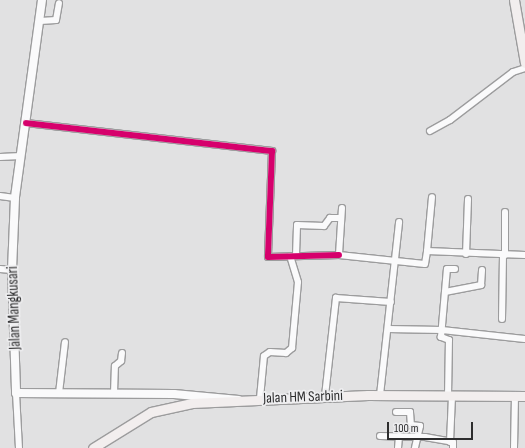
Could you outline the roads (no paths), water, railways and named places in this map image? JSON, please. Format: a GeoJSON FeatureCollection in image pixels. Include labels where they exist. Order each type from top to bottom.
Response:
{"type":"FeatureCollection","features":[{"type":"Feature","properties":{"kind":"main road"},"geometry":{"type":"LineString","coordinates":[[514,0],[525,63]]}},
{"type":"Feature","properties":{"kind":"main road","name":"Jalan HM Sarbini"},"geometry":{"type":"LineString","coordinates":[[94,448],[163,408],[260,398],[380,395],[525,396]]}},
{"type":"Feature","properties":{"kind":"street","name":"Jalan Mangkusari"},"geometry":{"type":"LineString","coordinates":[[16,393],[12,270],[16,198],[42,0]]}},
{"type":"Feature","properties":{"kind":"street"},"geometry":{"type":"LineString","coordinates":[[40,21],[56,20],[59,3]]}},
{"type":"Feature","properties":{"kind":"street"},"geometry":{"type":"LineString","coordinates":[[430,131],[450,120],[512,72],[525,68]]}},
{"type":"Feature","properties":{"kind":"street"},"geometry":{"type":"LineString","coordinates":[[26,123],[272,151],[268,256],[339,255],[395,262],[426,264],[432,197]]}},
{"type":"Feature","properties":{"kind":"street"},"geometry":{"type":"LineString","coordinates":[[0,157],[21,156]]}},
{"type":"Feature","properties":{"kind":"street"},"geometry":{"type":"LineString","coordinates":[[0,196],[16,198]]}},
{"type":"Feature","properties":{"kind":"street"},"geometry":{"type":"LineString","coordinates":[[466,254],[468,199]]}},
{"type":"Feature","properties":{"kind":"street"},"geometry":{"type":"LineString","coordinates":[[339,255],[342,208]]}},
{"type":"Feature","properties":{"kind":"street"},"geometry":{"type":"LineString","coordinates":[[502,319],[505,212]]}},
{"type":"Feature","properties":{"kind":"street"},"geometry":{"type":"LineString","coordinates":[[260,398],[264,356],[270,352],[286,353],[292,348],[298,282],[293,255],[297,225],[324,226],[330,218],[341,218]]}},
{"type":"Feature","properties":{"kind":"street"},"geometry":{"type":"LineString","coordinates":[[380,395],[399,222]]}},
{"type":"Feature","properties":{"kind":"street"},"geometry":{"type":"LineString","coordinates":[[427,251],[466,254],[525,255]]}},
{"type":"Feature","properties":{"kind":"street"},"geometry":{"type":"LineString","coordinates":[[0,269],[12,270]]}},
{"type":"Feature","properties":{"kind":"street"},"geometry":{"type":"LineString","coordinates":[[380,436],[418,436],[451,445],[449,340],[441,338],[447,269],[455,269]]}},
{"type":"Feature","properties":{"kind":"street"},"geometry":{"type":"LineString","coordinates":[[445,292],[481,285],[482,270]]}},
{"type":"Feature","properties":{"kind":"street"},"geometry":{"type":"LineString","coordinates":[[325,396],[336,298],[391,302]]}},
{"type":"Feature","properties":{"kind":"street"},"geometry":{"type":"LineString","coordinates":[[388,329],[442,330],[525,339]]}},
{"type":"Feature","properties":{"kind":"street"},"geometry":{"type":"LineString","coordinates":[[59,393],[65,342]]}},
{"type":"Feature","properties":{"kind":"street"},"geometry":{"type":"LineString","coordinates":[[114,393],[115,366],[121,361],[122,353]]}},
{"type":"Feature","properties":{"kind":"street"},"geometry":{"type":"LineString","coordinates":[[19,448],[16,393],[216,395],[239,400]]}},
{"type":"Feature","properties":{"kind":"street"},"geometry":{"type":"LineString","coordinates":[[514,448],[515,397]]}},
{"type":"Feature","properties":{"kind":"street"},"geometry":{"type":"LineString","coordinates":[[396,412],[410,412],[411,425],[420,426],[415,448]]}},
{"type":"Feature","properties":{"kind":"street"},"geometry":{"type":"LineString","coordinates":[[398,448],[399,436]]}}]}
